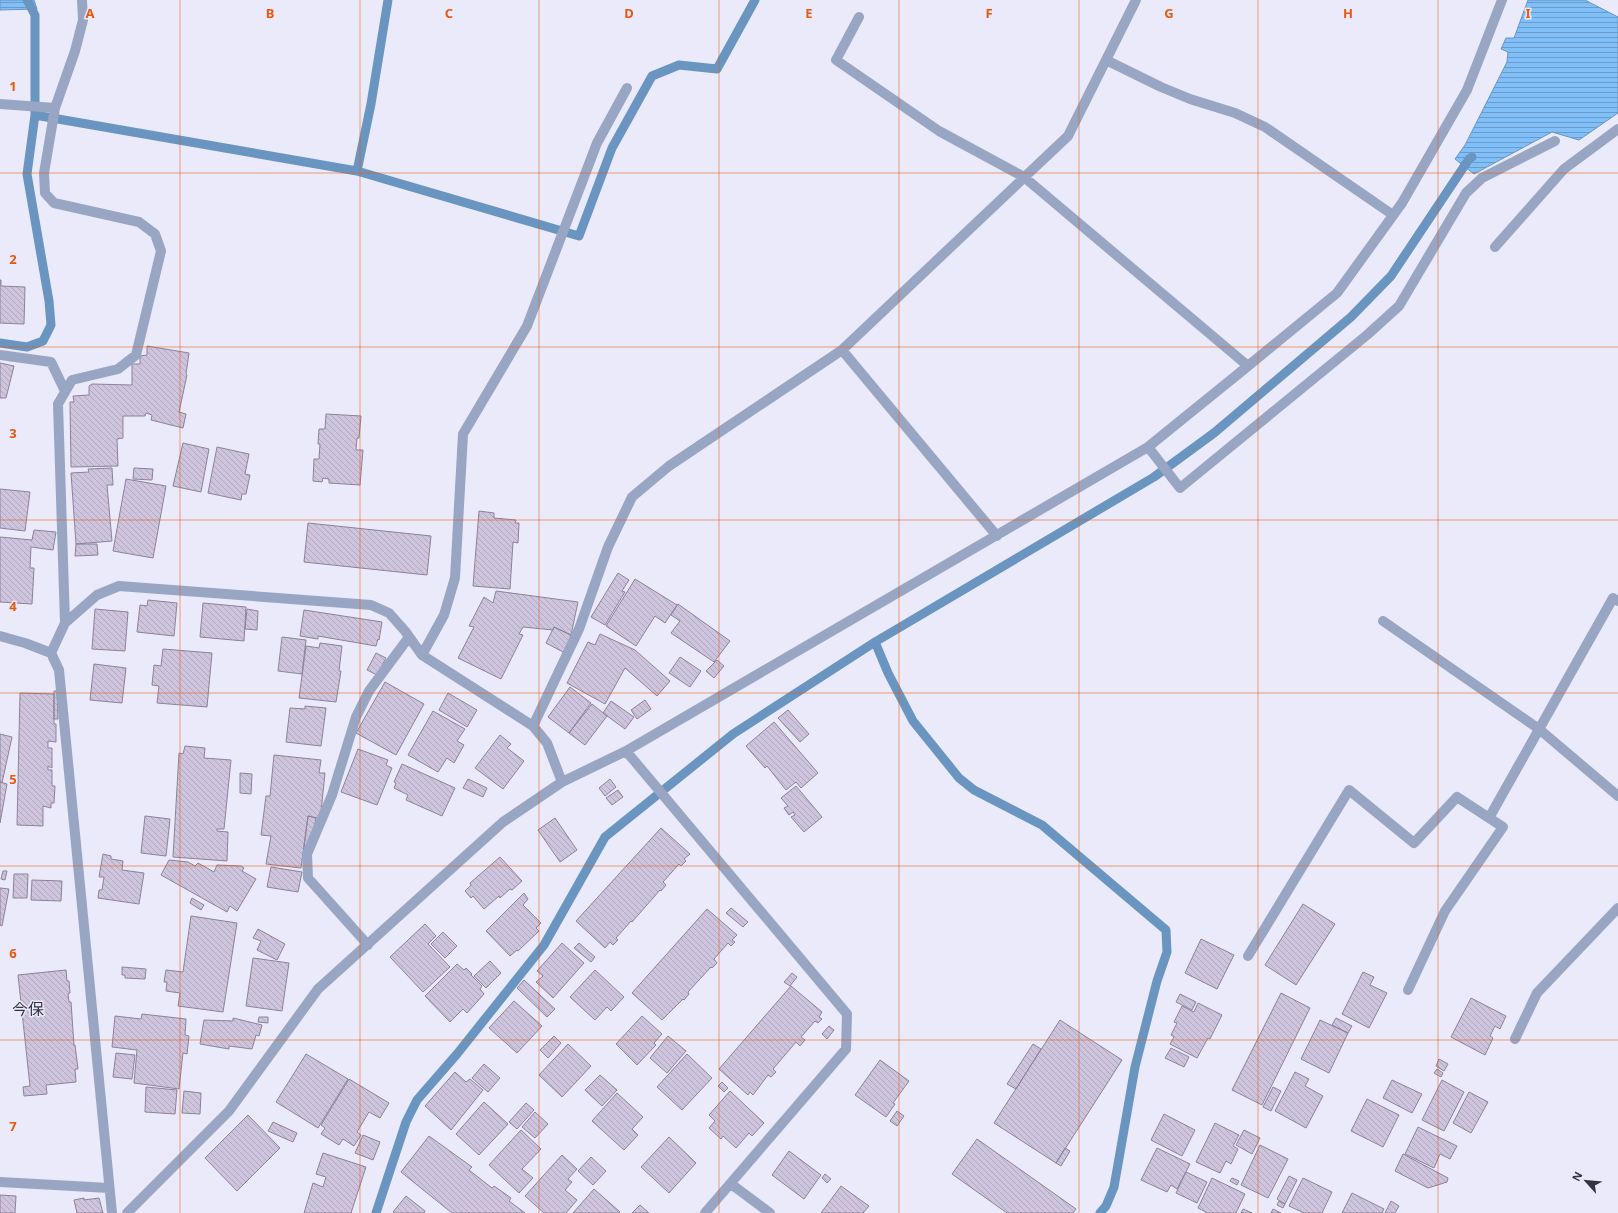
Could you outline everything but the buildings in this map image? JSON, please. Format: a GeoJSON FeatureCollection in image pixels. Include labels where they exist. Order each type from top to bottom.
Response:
{"type":"FeatureCollection","features":[{"type":"Feature","properties":{"kind":"street"},"geometry":{"type":"LineString","coordinates":[[65,623],[58,404],[72,380],[118,369],[136,355],[161,251],[154,234],[139,222],[54,203],[45,193],[44,173],[52,125],[83,20],[82,0]]}},
{"type":"Feature","properties":{"kind":"street"},"geometry":{"type":"LineString","coordinates":[[533,726],[578,628],[608,547],[632,497],[669,466],[842,350],[1068,136],[1136,0]]}},
{"type":"Feature","properties":{"kind":"street"},"geometry":{"type":"LineString","coordinates":[[127,1213],[229,1111],[318,989],[504,822],[562,782],[626,751],[1148,447],[1336,293],[1402,203],[1467,90],[1502,0]]}},
{"type":"Feature","properties":{"kind":"street"},"geometry":{"type":"LineString","coordinates":[[859,18],[836,60],[940,131],[1024,177],[1248,366]]}},
{"type":"Feature","properties":{"kind":"street"},"geometry":{"type":"LineString","coordinates":[[1106,60],[1161,87],[1190,99],[1235,112],[1265,127],[1393,215]]}},
{"type":"Feature","properties":{"kind":"street"},"geometry":{"type":"LineString","coordinates":[[422,655],[444,615],[455,578],[463,434],[527,326],[597,143],[627,88]]}},
{"type":"Feature","properties":{"kind":"street"},"geometry":{"type":"LineString","coordinates":[[0,104],[42,107],[55,112]]}},
{"type":"Feature","properties":{"kind":"street"},"geometry":{"type":"LineString","coordinates":[[1495,247],[1564,170],[1618,129]]}},
{"type":"Feature","properties":{"kind":"street"},"geometry":{"type":"LineString","coordinates":[[1148,447],[1180,488],[1367,335],[1399,306],[1466,193],[1482,178],[1555,141]]}},
{"type":"Feature","properties":{"kind":"street"},"geometry":{"type":"LineString","coordinates":[[842,350],[997,536]]}},
{"type":"Feature","properties":{"kind":"street"},"geometry":{"type":"LineString","coordinates":[[0,354],[51,362],[65,392]]}},
{"type":"Feature","properties":{"kind":"street"},"geometry":{"type":"LineString","coordinates":[[51,653],[65,623],[97,595],[119,586],[371,605],[389,612],[422,655],[533,726],[547,743],[562,782]]}},
{"type":"Feature","properties":{"kind":"street"},"geometry":{"type":"LineString","coordinates":[[1489,818],[1612,598],[1618,602]]}},
{"type":"Feature","properties":{"kind":"street"},"geometry":{"type":"LineString","coordinates":[[1383,621],[1540,729],[1618,796]]}},
{"type":"Feature","properties":{"kind":"street"},"geometry":{"type":"LineString","coordinates":[[0,636],[25,643],[51,653],[59,670],[112,1213]]}},
{"type":"Feature","properties":{"kind":"street"},"geometry":{"type":"LineString","coordinates":[[368,945],[308,878],[307,854],[332,794],[356,717],[369,691],[409,637]]}},
{"type":"Feature","properties":{"kind":"street"},"geometry":{"type":"LineString","coordinates":[[626,751],[848,1014],[846,1049],[705,1213]]}},
{"type":"Feature","properties":{"kind":"street"},"geometry":{"type":"LineString","coordinates":[[1248,956],[1349,790],[1414,843],[1457,798],[1502,827],[1446,912],[1408,990]]}},
{"type":"Feature","properties":{"kind":"street"},"geometry":{"type":"LineString","coordinates":[[1515,1039],[1537,993],[1618,908]]}},
{"type":"Feature","properties":{"kind":"street"},"geometry":{"type":"LineString","coordinates":[[0,1182],[109,1188]]}},
{"type":"Feature","properties":{"kind":"street"},"geometry":{"type":"LineString","coordinates":[[730,1184],[770,1213]]}},
{"type":"Feature","properties":{"kind":"water"},"geometry":{"type":"Polygon","coordinates":[[[0,0],[34,0],[37,9],[0,10],[0,0]]]}},
{"type":"Feature","properties":{"kind":"water"},"geometry":{"type":"Polygon","coordinates":[[[1528,0],[1585,0],[1618,17],[1618,113],[1579,140],[1552,132],[1474,174],[1455,159],[1465,145],[1507,62],[1508,52],[1501,49],[1506,38],[1514,38],[1528,0]]]}},
{"type":"Feature","properties":{"kind":"waterway"},"geometry":{"type":"LineString","coordinates":[[27,0],[35,15],[35,113]]}},
{"type":"Feature","properties":{"kind":"waterway"},"geometry":{"type":"LineString","coordinates":[[357,171],[371,104],[388,0]]}},
{"type":"Feature","properties":{"kind":"waterway"},"geometry":{"type":"LineString","coordinates":[[0,343],[27,347],[43,341],[51,325],[49,301],[27,174],[35,115],[357,171],[579,236],[612,148],[652,76],[679,65],[717,69],[755,0]]}},
{"type":"Feature","properties":{"kind":"waterway"},"geometry":{"type":"LineString","coordinates":[[376,1213],[406,1122],[417,1100],[457,1054],[544,945],[605,837],[733,734],[875,642],[1154,477],[1214,433],[1351,317],[1391,276],[1469,159],[1472,157]]}},
{"type":"Feature","properties":{"kind":"waterway"},"geometry":{"type":"LineString","coordinates":[[875,642],[888,673],[913,721],[959,778],[974,790],[1042,825],[1166,930],[1167,952],[1157,981],[1135,1067],[1114,1187],[1106,1206],[1100,1213]]}},
{"type":"Feature","properties":{"kind":"district","name":"今保"},"geometry":{"type":"Point","coordinates":[28,1009]}}]}
